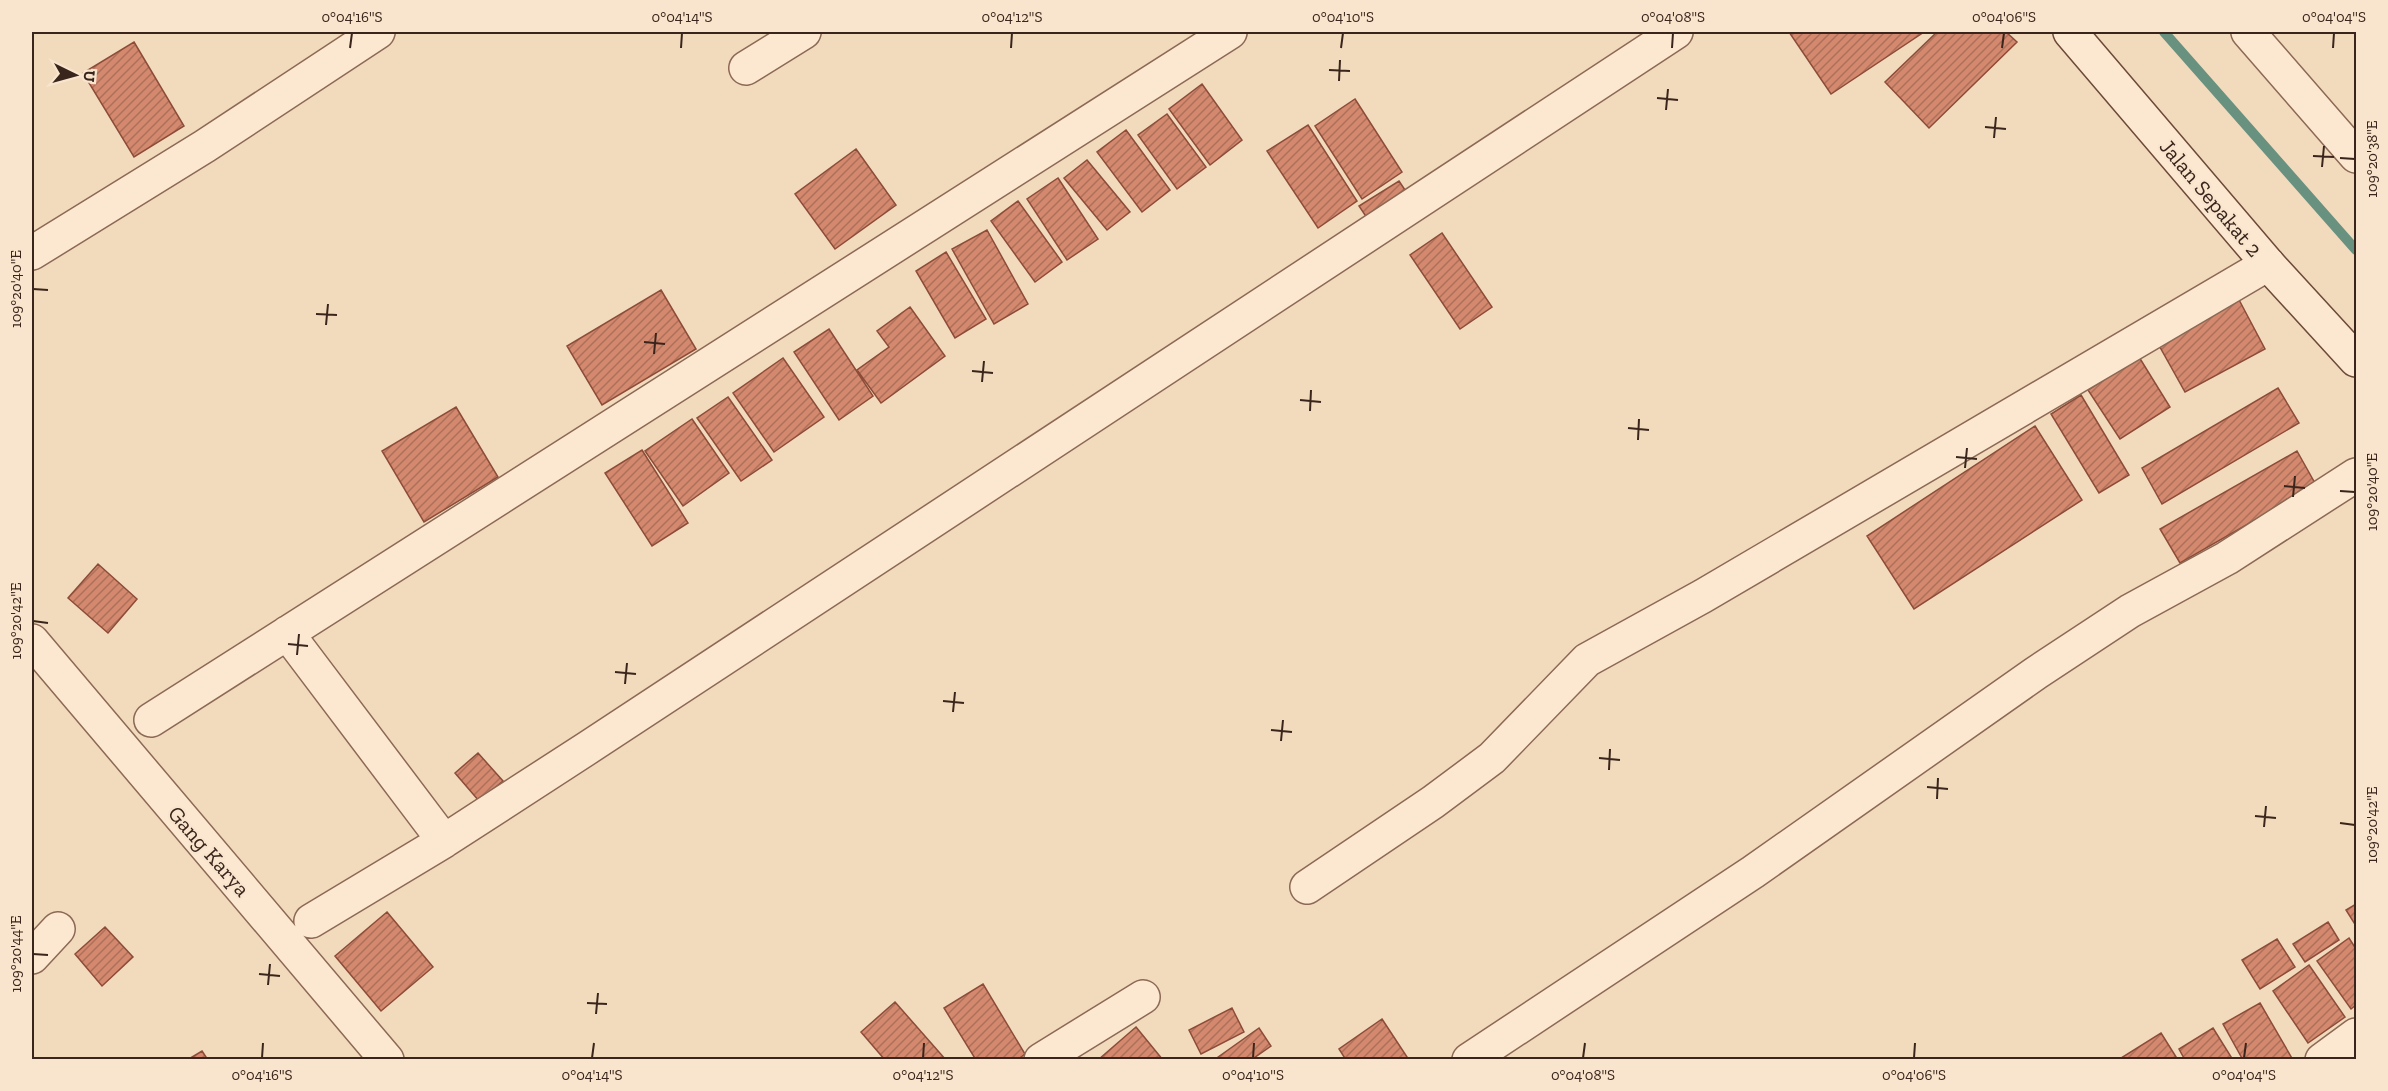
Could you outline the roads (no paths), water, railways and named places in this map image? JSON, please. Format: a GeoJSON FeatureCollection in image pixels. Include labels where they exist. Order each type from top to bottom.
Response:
{"type":"FeatureCollection","features":[{"type":"Feature","properties":{"kind":"street"},"geometry":{"type":"LineString","coordinates":[[32,253],[205,146],[378,32]]}},
{"type":"Feature","properties":{"kind":"street"},"geometry":{"type":"LineString","coordinates":[[746,68],[804,32]]}},
{"type":"Feature","properties":{"kind":"street"},"geometry":{"type":"LineString","coordinates":[[151,720],[1230,32]]}},
{"type":"Feature","properties":{"kind":"street"},"geometry":{"type":"LineString","coordinates":[[311,921],[444,841],[599,741],[1676,32]]}},
{"type":"Feature","properties":{"kind":"street","name":"Jalan Sepakat 2"},"geometry":{"type":"LineString","coordinates":[[2070,32],[2268,264],[2356,360]]}},
{"type":"Feature","properties":{"kind":"street"},"geometry":{"type":"LineString","coordinates":[[2248,32],[2356,156]]}},
{"type":"Feature","properties":{"kind":"street"},"geometry":{"type":"LineString","coordinates":[[1308,887],[1433,802],[1492,758],[1587,660],[1703,596],[2268,264]]}},
{"type":"Feature","properties":{"kind":"street"},"geometry":{"type":"LineString","coordinates":[[1469,1059],[1752,872],[2036,673],[2120,617],[2227,558],[2356,475]]}},
{"type":"Feature","properties":{"kind":"street"},"geometry":{"type":"LineString","coordinates":[[287,633],[444,841]]}},
{"type":"Feature","properties":{"kind":"street","name":"Gang Karya"},"geometry":{"type":"LineString","coordinates":[[32,641],[387,1059]]}},
{"type":"Feature","properties":{"kind":"street"},"geometry":{"type":"LineString","coordinates":[[32,957],[58,929]]}},
{"type":"Feature","properties":{"kind":"street"},"geometry":{"type":"LineString","coordinates":[[1041,1059],[1143,997]]}},
{"type":"Feature","properties":{"kind":"street"},"geometry":{"type":"LineString","coordinates":[[2322,1059],[2356,1035]]}},
{"type":"Feature","properties":{"kind":"waterway"},"geometry":{"type":"LineString","coordinates":[[2164,32],[2356,250]]}}]}
